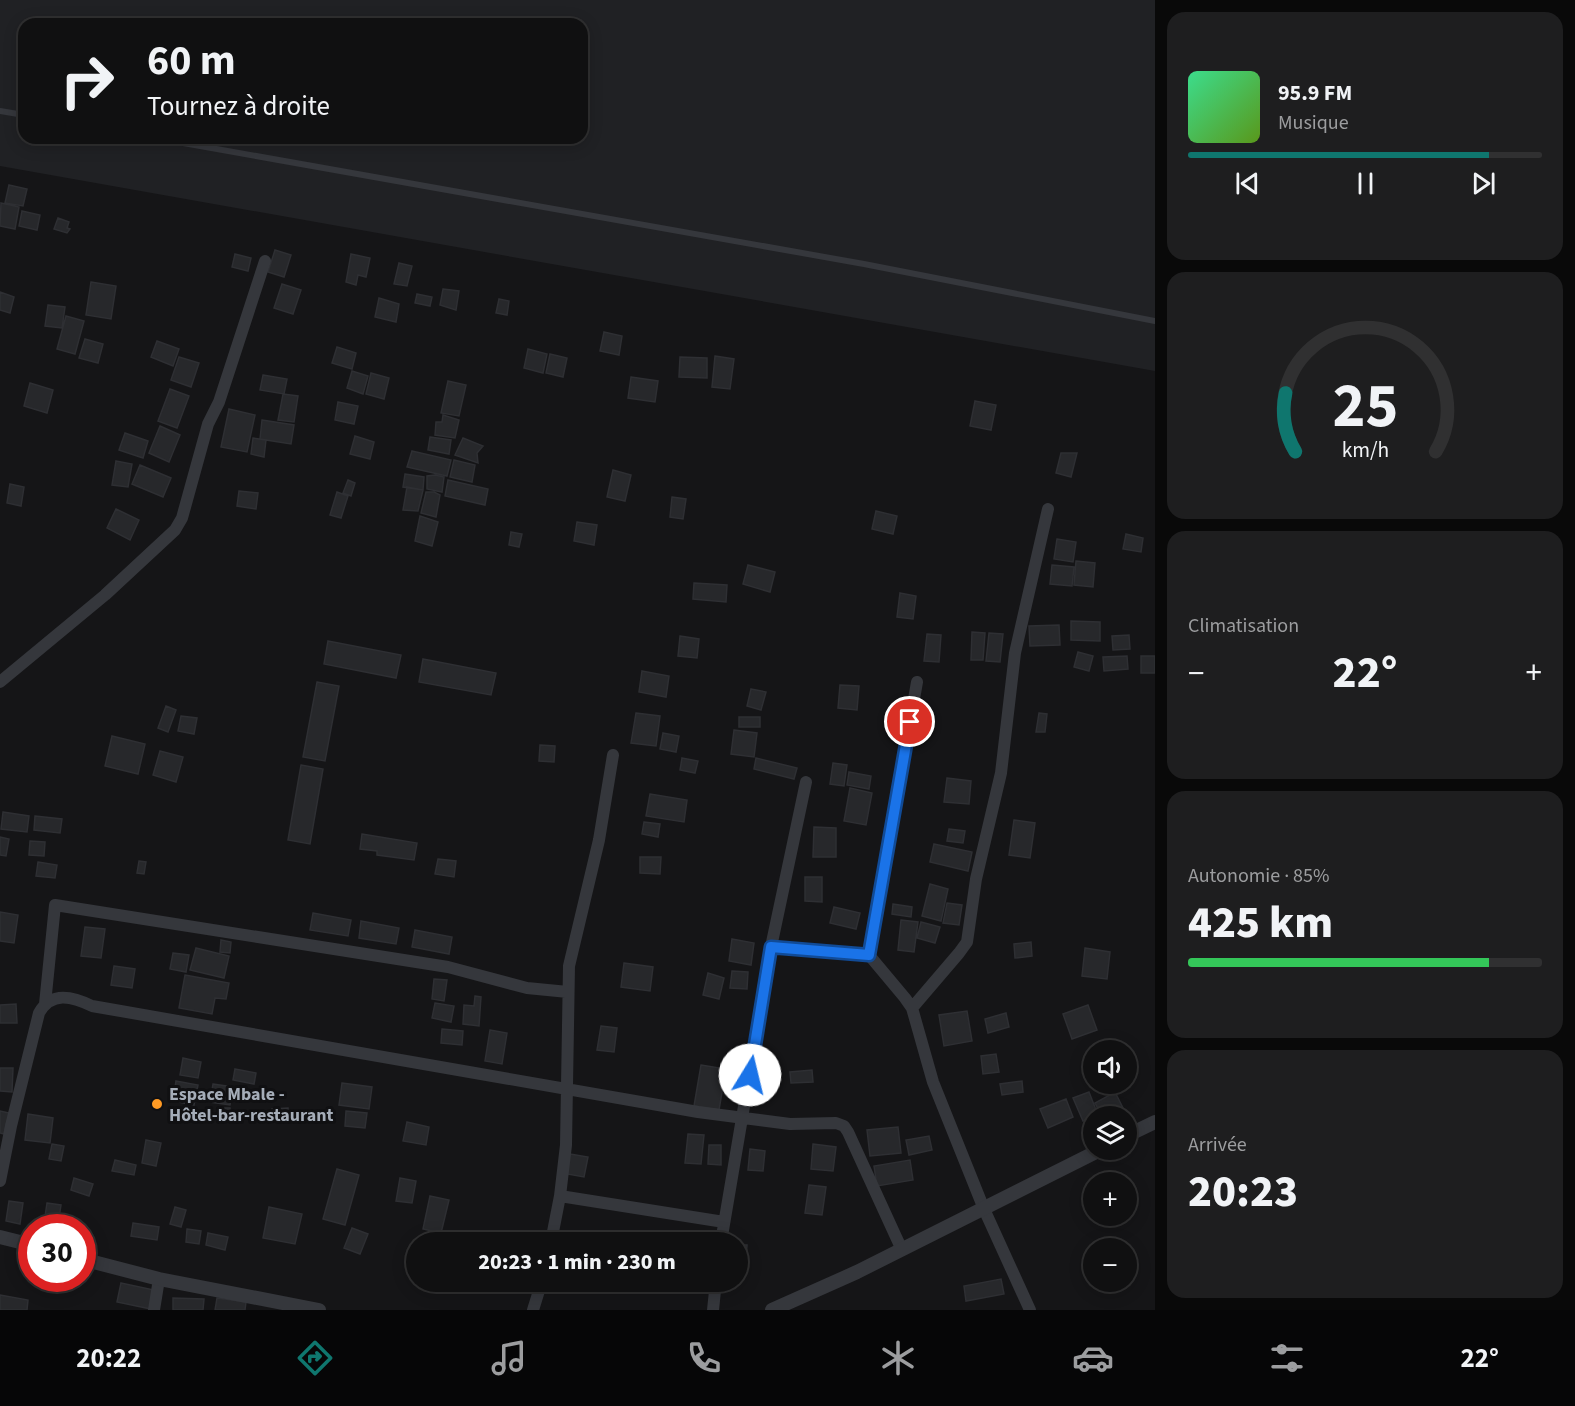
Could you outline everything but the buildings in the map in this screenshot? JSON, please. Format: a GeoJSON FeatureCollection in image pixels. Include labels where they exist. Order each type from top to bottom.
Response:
{"type":"FeatureCollection","features":[{"type":"Feature","properties":{"kind":"street"},"geometry":{"type":"LineString","coordinates":[[0,682],[105,595],[176,530],[182,518],[208,424],[219,402],[265,261]]}},
{"type":"Feature","properties":{"kind":"street"},"geometry":{"type":"LineString","coordinates":[[912,1008],[967,942],[976,879],[1001,773],[1015,653],[1048,509]]}},
{"type":"Feature","properties":{"kind":"street"},"geometry":{"type":"LineString","coordinates":[[869,955],[917,682]]}},
{"type":"Feature","properties":{"kind":"street"},"geometry":{"type":"LineString","coordinates":[[553,1232],[566,1145],[569,966],[599,840],[613,755]]}},
{"type":"Feature","properties":{"kind":"street"},"geometry":{"type":"LineString","coordinates":[[722,1232],[771,947],[806,782]]}},
{"type":"Feature","properties":{"kind":"street"},"geometry":{"type":"LineString","coordinates":[[45,1004],[55,905],[448,967],[527,987],[568,992]]}},
{"type":"Feature","properties":{"kind":"street"},"geometry":{"type":"LineString","coordinates":[[771,947],[869,955],[905,998],[912,1008],[933,1082],[984,1209],[1030,1310]]}},
{"type":"Feature","properties":{"kind":"street"},"geometry":{"type":"LineString","coordinates":[[0,1181],[39,1013],[45,1004],[54,998],[68,998],[92,1006],[620,1100],[790,1124],[836,1123],[844,1126],[902,1250]]}},
{"type":"Feature","properties":{"kind":"street"},"geometry":{"type":"LineString","coordinates":[[1137,1131],[1155,1122]]}},
{"type":"Feature","properties":{"kind":"street"},"geometry":{"type":"LineString","coordinates":[[772,1310],[902,1250],[1083,1159]]}},
{"type":"Feature","properties":{"kind":"street"},"geometry":{"type":"LineString","coordinates":[[560,1196],[724,1222]]}},
{"type":"Feature","properties":{"kind":"street"},"geometry":{"type":"LineString","coordinates":[[0,1237],[18,1242]]}},
{"type":"Feature","properties":{"kind":"street"},"geometry":{"type":"LineString","coordinates":[[96,1263],[159,1279],[319,1310]]}},
{"type":"Feature","properties":{"kind":"street"},"geometry":{"type":"LineString","coordinates":[[154,1310],[159,1279]]}},
{"type":"Feature","properties":{"kind":"street"},"geometry":{"type":"LineString","coordinates":[[533,1310],[539,1292]]}},
{"type":"Feature","properties":{"kind":"street"},"geometry":{"type":"LineString","coordinates":[[713,1310],[715,1292]]}},
{"type":"Feature","properties":{"kind":"lane"},"geometry":{"type":"LineString","coordinates":[[0,111],[18,114]]}},
{"type":"Feature","properties":{"kind":"lane"},"geometry":{"type":"LineString","coordinates":[[189,144],[864,264],[1155,321]]}},
{"type":"Feature","properties":{"kind":"shaded area"},"geometry":{"type":"Polygon","coordinates":[[[0,0],[1155,0],[1155,371],[0,166],[0,0]]]}},
{"type":"Feature","properties":{"kind":"place","name":"Espace Mbale - Hôtel-bar-restaurant"},"geometry":{"type":"Point","coordinates":[157,1104]}},
{"type":"Feature","properties":{"kind":"route"},"geometry":{"type":"LineString","coordinates":[[750,1075],[771,947],[869,955],[910,722]]}}]}
